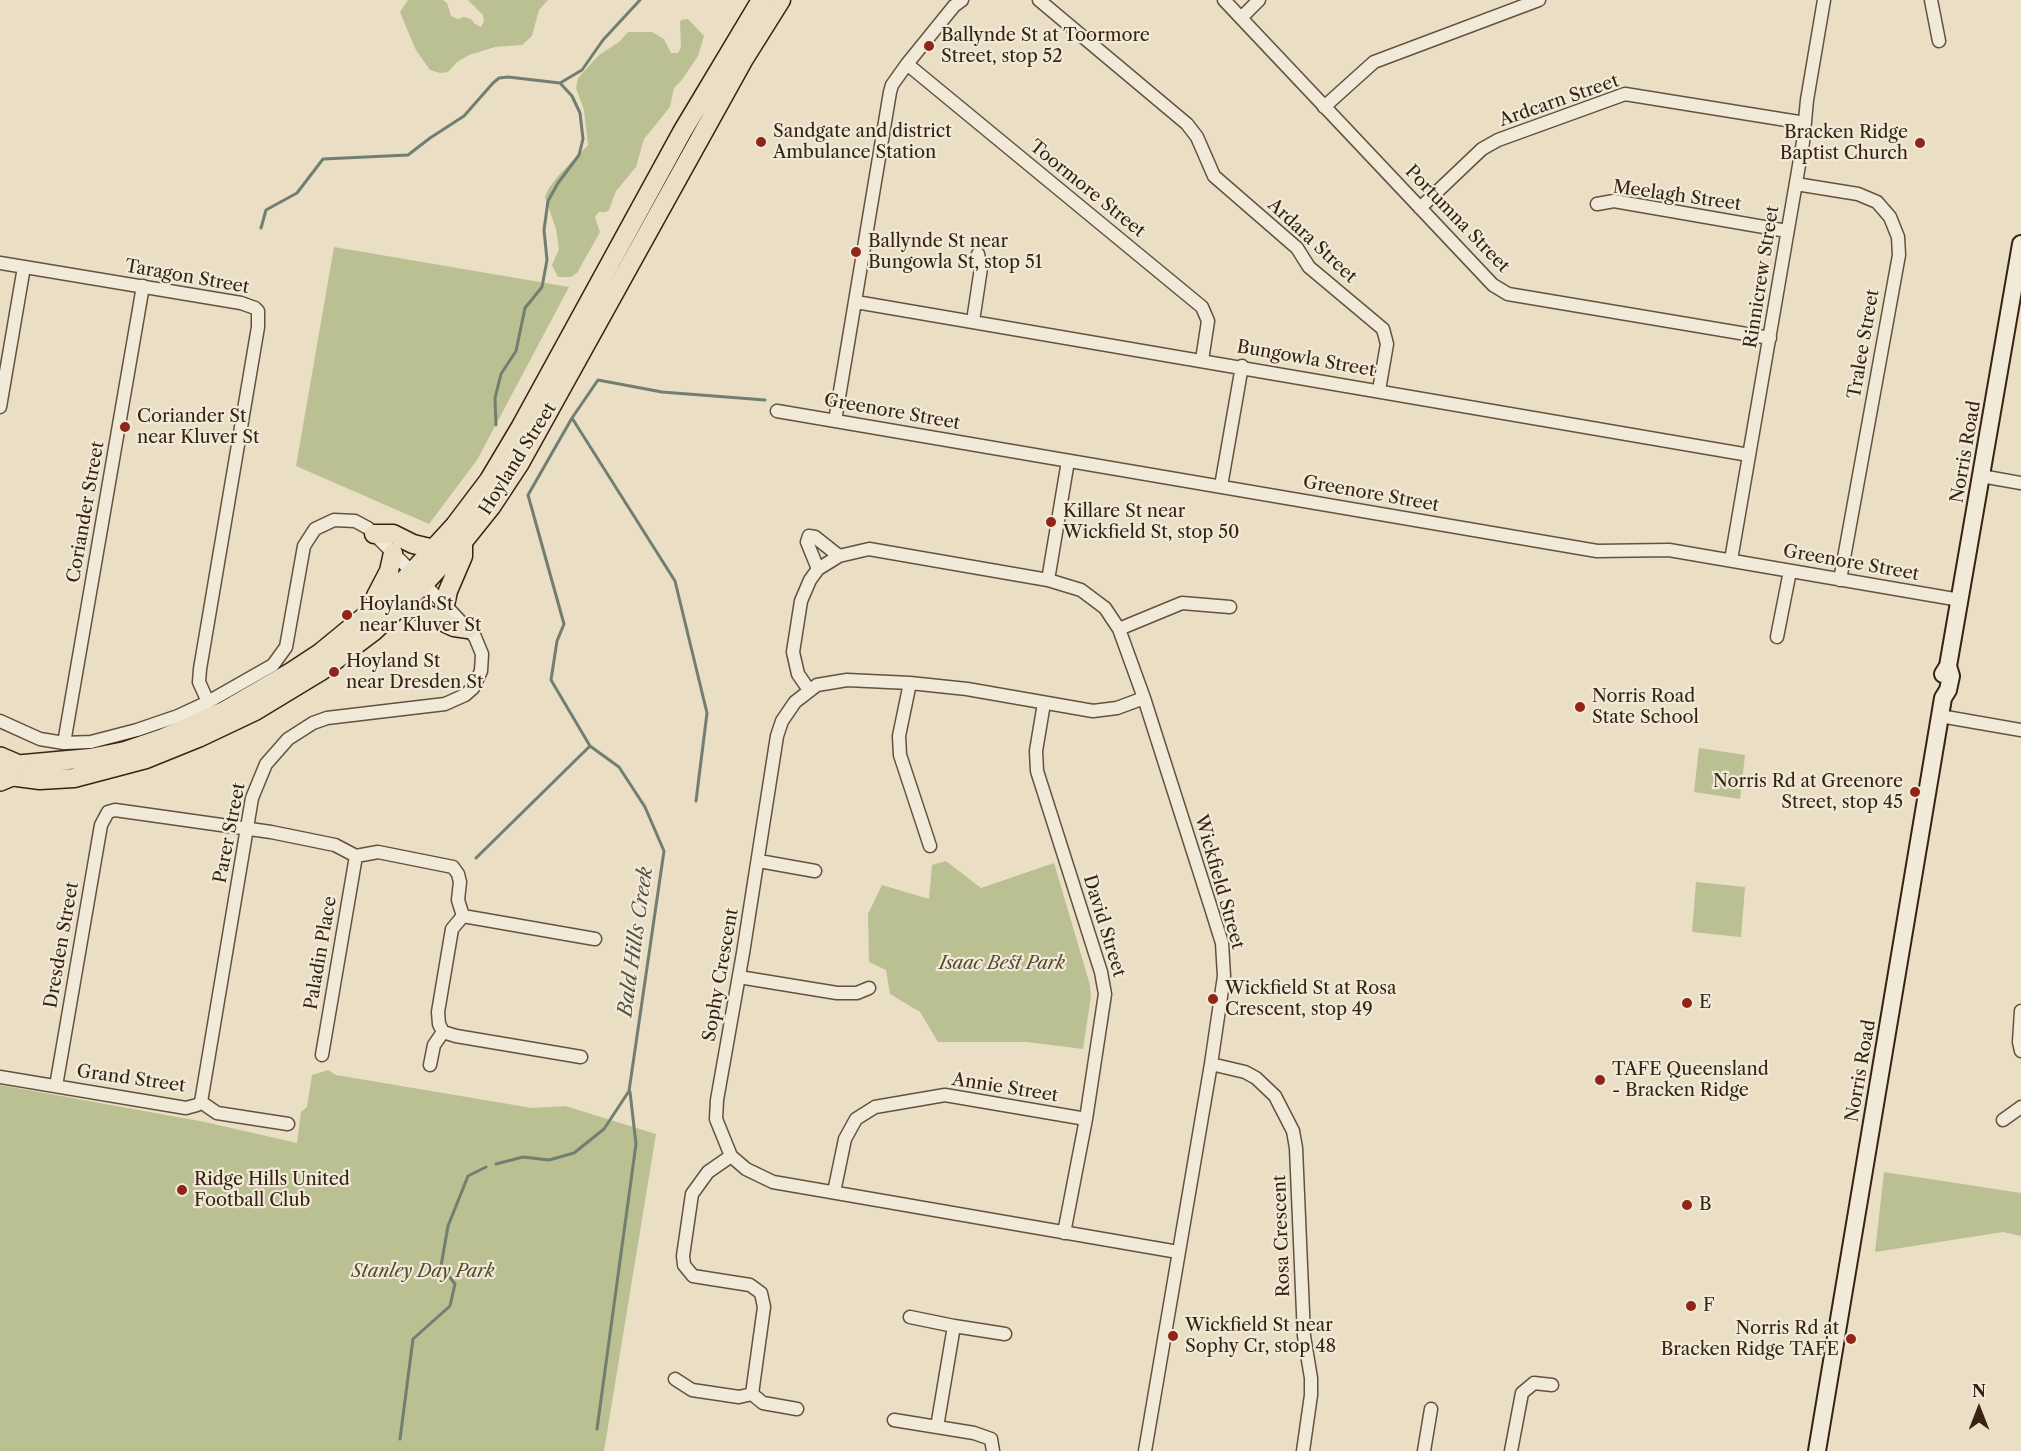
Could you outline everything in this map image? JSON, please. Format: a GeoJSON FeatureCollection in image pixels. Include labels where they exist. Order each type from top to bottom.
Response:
{"type":"FeatureCollection","features":[{"type":"Feature","properties":{"kind":"main road","name":"Hoyland Street"},"geometry":{"type":"LineString","coordinates":[[4,769],[40,780],[74,778],[146,759],[198,738],[255,711],[321,671],[348,652],[401,607],[434,549],[489,480],[520,428],[682,132],[761,0]]}},
{"type":"Feature","properties":{"kind":"main road","name":"Hoyland Street"},"geometry":{"type":"LineString","coordinates":[[4,769],[107,755],[163,738],[206,720],[320,653],[376,607],[464,542],[520,463],[744,59],[781,0]]}},
{"type":"Feature","properties":{"kind":"main road","name":"Norris Road"},"geometry":{"type":"LineString","coordinates":[[1817,1451],[1943,698],[1940,690],[1942,675],[1948,666],[2021,244]]}},
{"type":"Feature","properties":{"kind":"main road"},"geometry":{"type":"LineString","coordinates":[[374,534],[393,534],[413,544],[434,549]]}},
{"type":"Feature","properties":{"kind":"main road"},"geometry":{"type":"LineString","coordinates":[[446,605],[448,591],[463,555],[464,542]]}},
{"type":"Feature","properties":{"kind":"main road"},"geometry":{"type":"LineString","coordinates":[[376,607],[376,596],[388,571],[393,553]]}},
{"type":"Feature","properties":{"kind":"main road"},"geometry":{"type":"LineString","coordinates":[[401,607],[420,611],[454,627],[468,629]]}},
{"type":"Feature","properties":{"kind":"street","name":"Ardara Street"},"geometry":{"type":"LineString","coordinates":[[1039,0],[1187,124],[1197,137],[1214,177],[1297,248],[1309,267],[1383,329],[1387,344],[1379,390]]}},
{"type":"Feature","properties":{"kind":"street","name":"Portumna Street"},"geometry":{"type":"LineString","coordinates":[[1224,0],[1493,285],[1508,294],[1770,338]]}},
{"type":"Feature","properties":{"kind":"street"},"geometry":{"type":"LineString","coordinates":[[1241,18],[1259,0]]}},
{"type":"Feature","properties":{"kind":"street"},"geometry":{"type":"LineString","coordinates":[[1324,107],[1374,62],[1539,0]]}},
{"type":"Feature","properties":{"kind":"street","name":"Rinnicrew Street"},"geometry":{"type":"LineString","coordinates":[[1731,560],[1796,184],[1824,0]]}},
{"type":"Feature","properties":{"kind":"street"},"geometry":{"type":"LineString","coordinates":[[1931,0],[1939,41]]}},
{"type":"Feature","properties":{"kind":"street"},"geometry":{"type":"LineString","coordinates":[[835,421],[892,85],[955,2]]}},
{"type":"Feature","properties":{"kind":"street","name":"Toormore Street"},"geometry":{"type":"LineString","coordinates":[[907,64],[1202,306],[1208,321],[1202,360]]}},
{"type":"Feature","properties":{"kind":"street","name":"Ardcarn Street"},"geometry":{"type":"LineString","coordinates":[[1420,208],[1482,149],[1498,140],[1625,94],[1805,123]]}},
{"type":"Feature","properties":{"kind":"street","name":"Tralee Street"},"geometry":{"type":"LineString","coordinates":[[1796,184],[1858,194],[1877,202],[1890,217],[1898,237],[1899,255],[1840,580]]}},
{"type":"Feature","properties":{"kind":"street","name":"Meelagh Street"},"geometry":{"type":"LineString","coordinates":[[1597,204],[1614,201],[1787,231]]}},
{"type":"Feature","properties":{"kind":"street"},"geometry":{"type":"LineString","coordinates":[[973,321],[981,268],[978,254]]}},
{"type":"Feature","properties":{"kind":"street","name":"Taragon Street"},"geometry":{"type":"LineString","coordinates":[[0,263],[241,303],[255,308],[258,314],[256,339],[200,669],[199,682],[208,702]]}},
{"type":"Feature","properties":{"kind":"street"},"geometry":{"type":"LineString","coordinates":[[0,407],[24,267]]}},
{"type":"Feature","properties":{"kind":"street","name":"Coriander Street"},"geometry":{"type":"LineString","coordinates":[[64,743],[143,286]]}},
{"type":"Feature","properties":{"kind":"street","name":"Bungowla Street"},"geometry":{"type":"LineString","coordinates":[[856,302],[1242,366],[1749,455]]}},
{"type":"Feature","properties":{"kind":"street"},"geometry":{"type":"LineString","coordinates":[[1221,486],[1242,366]]}},
{"type":"Feature","properties":{"kind":"street","name":"Greenore Street"},"geometry":{"type":"LineString","coordinates":[[777,411],[1597,551],[1669,550],[1960,600]]}},
{"type":"Feature","properties":{"kind":"street"},"geometry":{"type":"LineString","coordinates":[[1048,580],[1068,461]]}},
{"type":"Feature","properties":{"kind":"street"},"geometry":{"type":"LineString","coordinates":[[1982,476],[2021,483]]}},
{"type":"Feature","properties":{"kind":"street","name":"Parer Street"},"geometry":{"type":"LineString","coordinates":[[0,721],[40,740],[64,743],[91,742],[178,716],[208,702],[273,665],[286,647],[301,554],[308,537],[315,529],[334,520],[345,519],[362,524],[374,534],[446,605],[468,629],[478,646],[482,663],[479,678],[465,695],[445,704],[334,717],[313,723],[280,746],[260,776],[252,798],[201,1102]]}},
{"type":"Feature","properties":{"kind":"street"},"geometry":{"type":"LineString","coordinates":[[818,569],[807,542],[809,536],[815,537],[839,555]]}},
{"type":"Feature","properties":{"kind":"street","name":"Wickfield Street"},"geometry":{"type":"LineString","coordinates":[[809,690],[798,674],[794,652],[801,601],[810,580],[818,569],[839,555],[869,549],[1048,580],[1081,590],[1105,608],[1119,629],[1144,698],[1222,944],[1224,976],[1145,1451]]}},
{"type":"Feature","properties":{"kind":"street"},"geometry":{"type":"LineString","coordinates":[[1777,637],[1790,571]]}},
{"type":"Feature","properties":{"kind":"street"},"geometry":{"type":"LineString","coordinates":[[1119,629],[1182,603],[1230,607]]}},
{"type":"Feature","properties":{"kind":"street","name":"Sophy Crescent"},"geometry":{"type":"LineString","coordinates":[[731,1156],[716,1119],[717,1100],[759,861],[777,736],[782,721],[791,708],[817,685],[836,681],[910,683],[967,688],[1093,711],[1117,708],[1144,698]]}},
{"type":"Feature","properties":{"kind":"street"},"geometry":{"type":"LineString","coordinates":[[910,683],[899,736],[900,755],[930,846]]}},
{"type":"Feature","properties":{"kind":"street","name":"David Street"},"geometry":{"type":"LineString","coordinates":[[1044,703],[1036,751],[1036,771],[1104,986],[1105,1002],[1064,1233]]}},
{"type":"Feature","properties":{"kind":"street"},"geometry":{"type":"LineString","coordinates":[[1940,716],[2021,730]]}},
{"type":"Feature","properties":{"kind":"street","name":"Dresden Street"},"geometry":{"type":"LineString","coordinates":[[56,1086],[100,829],[108,812],[126,811],[247,829]]}},
{"type":"Feature","properties":{"kind":"street"},"geometry":{"type":"LineString","coordinates":[[247,829],[335,845],[356,856],[378,852],[453,867],[460,882],[458,900],[463,916]]}},
{"type":"Feature","properties":{"kind":"street","name":"Paladin Place"},"geometry":{"type":"LineString","coordinates":[[322,1055],[356,856]]}},
{"type":"Feature","properties":{"kind":"street"},"geometry":{"type":"LineString","coordinates":[[759,861],[815,871]]}},
{"type":"Feature","properties":{"kind":"street"},"geometry":{"type":"LineString","coordinates":[[463,916],[595,939]]}},
{"type":"Feature","properties":{"kind":"street"},"geometry":{"type":"LineString","coordinates":[[463,916],[453,929],[438,1012],[439,1024],[444,1032],[581,1057]]}},
{"type":"Feature","properties":{"kind":"street"},"geometry":{"type":"LineString","coordinates":[[739,977],[837,993],[857,993],[869,988]]}},
{"type":"Feature","properties":{"kind":"street"},"geometry":{"type":"LineString","coordinates":[[2021,1011],[2019,1042],[2021,1051]]}},
{"type":"Feature","properties":{"kind":"street"},"geometry":{"type":"LineString","coordinates":[[430,1065],[434,1045],[444,1032]]}},
{"type":"Feature","properties":{"kind":"street","name":"Rosa Crescent"},"geometry":{"type":"LineString","coordinates":[[1211,1064],[1245,1072],[1256,1078],[1275,1096],[1293,1131],[1296,1148],[1304,1336],[1311,1378],[1311,1395],[1303,1451]]}},
{"type":"Feature","properties":{"kind":"street","name":"Grand Street"},"geometry":{"type":"LineString","coordinates":[[0,1077],[186,1108],[201,1102],[217,1113],[288,1124]]}},
{"type":"Feature","properties":{"kind":"street","name":"Annie Street"},"geometry":{"type":"LineString","coordinates":[[834,1192],[845,1139],[856,1119],[875,1107],[945,1095],[1086,1119]]}},
{"type":"Feature","properties":{"kind":"street"},"geometry":{"type":"LineString","coordinates":[[2003,1120],[2021,1107]]}},
{"type":"Feature","properties":{"kind":"street"},"geometry":{"type":"LineString","coordinates":[[752,1394],[764,1307],[761,1293],[750,1286],[693,1276],[684,1264],[683,1256],[692,1194],[708,1172],[731,1156],[746,1169],[773,1182],[1178,1252]]}},
{"type":"Feature","properties":{"kind":"street"},"geometry":{"type":"LineString","coordinates":[[910,1317],[1005,1334]]}},
{"type":"Feature","properties":{"kind":"street"},"geometry":{"type":"LineString","coordinates":[[938,1427],[954,1326]]}},
{"type":"Feature","properties":{"kind":"street"},"geometry":{"type":"LineString","coordinates":[[675,1379],[692,1390],[739,1397],[752,1394]]}},
{"type":"Feature","properties":{"kind":"street"},"geometry":{"type":"LineString","coordinates":[[1512,1451],[1522,1394],[1534,1383],[1552,1385]]}},
{"type":"Feature","properties":{"kind":"street"},"geometry":{"type":"LineString","coordinates":[[752,1394],[763,1403],[797,1409]]}},
{"type":"Feature","properties":{"kind":"street"},"geometry":{"type":"LineString","coordinates":[[1424,1451],[1431,1409]]}},
{"type":"Feature","properties":{"kind":"street"},"geometry":{"type":"LineString","coordinates":[[894,1420],[974,1433],[992,1439],[993,1451]]}},
{"type":"Feature","properties":{"kind":"green space"},"geometry":{"type":"Polygon","coordinates":[[[408,0],[443,0],[447,3],[451,16],[458,19],[464,17],[471,19],[481,27],[484,21],[483,15],[468,0],[548,0],[539,10],[532,36],[522,45],[495,47],[469,55],[457,62],[448,72],[440,73],[430,70],[416,50],[400,12],[408,0]]]}},
{"type":"Feature","properties":{"kind":"green space"},"geometry":{"type":"Polygon","coordinates":[[[688,19],[704,36],[698,56],[674,88],[670,107],[644,139],[636,167],[616,191],[609,210],[599,212],[595,217],[600,232],[577,273],[571,277],[558,277],[552,265],[559,249],[556,229],[545,197],[558,176],[588,145],[584,110],[576,88],[578,78],[599,55],[619,42],[628,32],[652,32],[664,39],[671,53],[678,53],[681,47],[680,23],[681,20],[688,19]]]}},
{"type":"Feature","properties":{"kind":"green space"},"geometry":{"type":"Polygon","coordinates":[[[334,247],[569,287],[477,460],[429,524],[296,466],[334,247]]]}},
{"type":"Feature","properties":{"kind":"green space"},"geometry":{"type":"Polygon","coordinates":[[[1699,748],[1745,755],[1740,799],[1694,792],[1699,748]]]}},
{"type":"Feature","properties":{"kind":"green space","name":"Isaac Best Park"},"geometry":{"type":"Polygon","coordinates":[[[946,861],[981,888],[1054,863],[1090,985],[1091,996],[1083,1049],[1027,1042],[938,1042],[920,1012],[890,994],[886,970],[869,962],[868,914],[882,885],[929,899],[932,865],[946,861]]]}},
{"type":"Feature","properties":{"kind":"green space"},"geometry":{"type":"Polygon","coordinates":[[[1696,882],[1745,887],[1741,937],[1692,932],[1696,882]]]}},
{"type":"Feature","properties":{"kind":"green space","name":"Stanley Day Park"},"geometry":{"type":"Polygon","coordinates":[[[328,1070],[336,1075],[532,1108],[565,1106],[656,1134],[604,1451],[0,1451],[0,1085],[205,1122],[297,1143],[301,1112],[307,1107],[312,1075],[328,1070]]]}},
{"type":"Feature","properties":{"kind":"green space"},"geometry":{"type":"Polygon","coordinates":[[[1884,1172],[2021,1193],[2021,1236],[2003,1232],[1875,1252],[1884,1172]]]}},
{"type":"Feature","properties":{"kind":"waterway","name":"Bald Hills Creek"},"geometry":{"type":"LineString","coordinates":[[496,425],[495,398],[501,374],[516,351],[525,308],[542,287],[547,260],[544,230],[548,201],[579,155],[583,139],[580,113],[572,96],[560,83],[582,70],[603,40],[640,0]]}},
{"type":"Feature","properties":{"kind":"waterway"},"geometry":{"type":"LineString","coordinates":[[261,228],[266,210],[297,193],[323,159],[408,155],[464,116],[499,78],[560,83]]}},
{"type":"Feature","properties":{"kind":"waterway","name":"Bald Hills Creek"},"geometry":{"type":"LineString","coordinates":[[496,1164],[523,1157],[549,1160],[574,1153],[604,1129],[629,1091],[664,851],[645,807],[619,767],[590,746],[551,680],[557,641],[564,624],[528,495],[572,418],[598,380],[662,392],[765,400]]}},
{"type":"Feature","properties":{"kind":"waterway"},"geometry":{"type":"LineString","coordinates":[[572,418],[675,581],[707,713],[696,801]]}},
{"type":"Feature","properties":{"kind":"waterway"},"geometry":{"type":"LineString","coordinates":[[476,858],[590,746]]}},
{"type":"Feature","properties":{"kind":"waterway"},"geometry":{"type":"LineString","coordinates":[[597,1429],[636,1144],[630,1092]]}},
{"type":"Feature","properties":{"kind":"waterway","name":"Bald Hills Creek"},"geometry":{"type":"LineString","coordinates":[[400,1439],[413,1339],[450,1306],[455,1284],[441,1266],[448,1226],[468,1176],[486,1167]]}},
{"type":"Feature","properties":{"kind":"place","name":"Ballynde St at Toormore Street, stop 52"},"geometry":{"type":"Point","coordinates":[929,46]}},
{"type":"Feature","properties":{"kind":"place","name":"Sandgate and district Ambulance Station"},"geometry":{"type":"Point","coordinates":[761,142]}},
{"type":"Feature","properties":{"kind":"place","name":"Bracken Ridge Baptist Church"},"geometry":{"type":"Point","coordinates":[1920,143]}},
{"type":"Feature","properties":{"kind":"place","name":"Ballynde St near Bungowla St, stop 51"},"geometry":{"type":"Point","coordinates":[856,252]}},
{"type":"Feature","properties":{"kind":"place","name":"Coriander St near Kluver St"},"geometry":{"type":"Point","coordinates":[125,427]}},
{"type":"Feature","properties":{"kind":"place","name":"Killare St near Wickfield St, stop 50"},"geometry":{"type":"Point","coordinates":[1051,522]}},
{"type":"Feature","properties":{"kind":"place","name":"Hoyland St near Kluver St"},"geometry":{"type":"Point","coordinates":[347,615]}},
{"type":"Feature","properties":{"kind":"place","name":"Hoyland St near Dresden St"},"geometry":{"type":"Point","coordinates":[334,672]}},
{"type":"Feature","properties":{"kind":"place","name":"Norris Road State School"},"geometry":{"type":"Point","coordinates":[1580,707]}},
{"type":"Feature","properties":{"kind":"place","name":"Norris Rd at Greenore Street, stop 45"},"geometry":{"type":"Point","coordinates":[1915,792]}},
{"type":"Feature","properties":{"kind":"place","name":"Wickfield St at Rosa Crescent, stop 49"},"geometry":{"type":"Point","coordinates":[1213,999]}},
{"type":"Feature","properties":{"kind":"place","name":"E"},"geometry":{"type":"Point","coordinates":[1687,1003]}},
{"type":"Feature","properties":{"kind":"place","name":"TAFE Queensland - Bracken Ridge"},"geometry":{"type":"Point","coordinates":[1600,1080]}},
{"type":"Feature","properties":{"kind":"place","name":"Ridge Hills United Football Club"},"geometry":{"type":"Point","coordinates":[182,1190]}},
{"type":"Feature","properties":{"kind":"place","name":"B"},"geometry":{"type":"Point","coordinates":[1687,1205]}},
{"type":"Feature","properties":{"kind":"place","name":"F"},"geometry":{"type":"Point","coordinates":[1691,1306]}},
{"type":"Feature","properties":{"kind":"place","name":"Wickfield St near Sophy Cr, stop 48"},"geometry":{"type":"Point","coordinates":[1173,1336]}},
{"type":"Feature","properties":{"kind":"place","name":"Norris Rd at Bracken Ridge TAFE"},"geometry":{"type":"Point","coordinates":[1851,1339]}}]}
